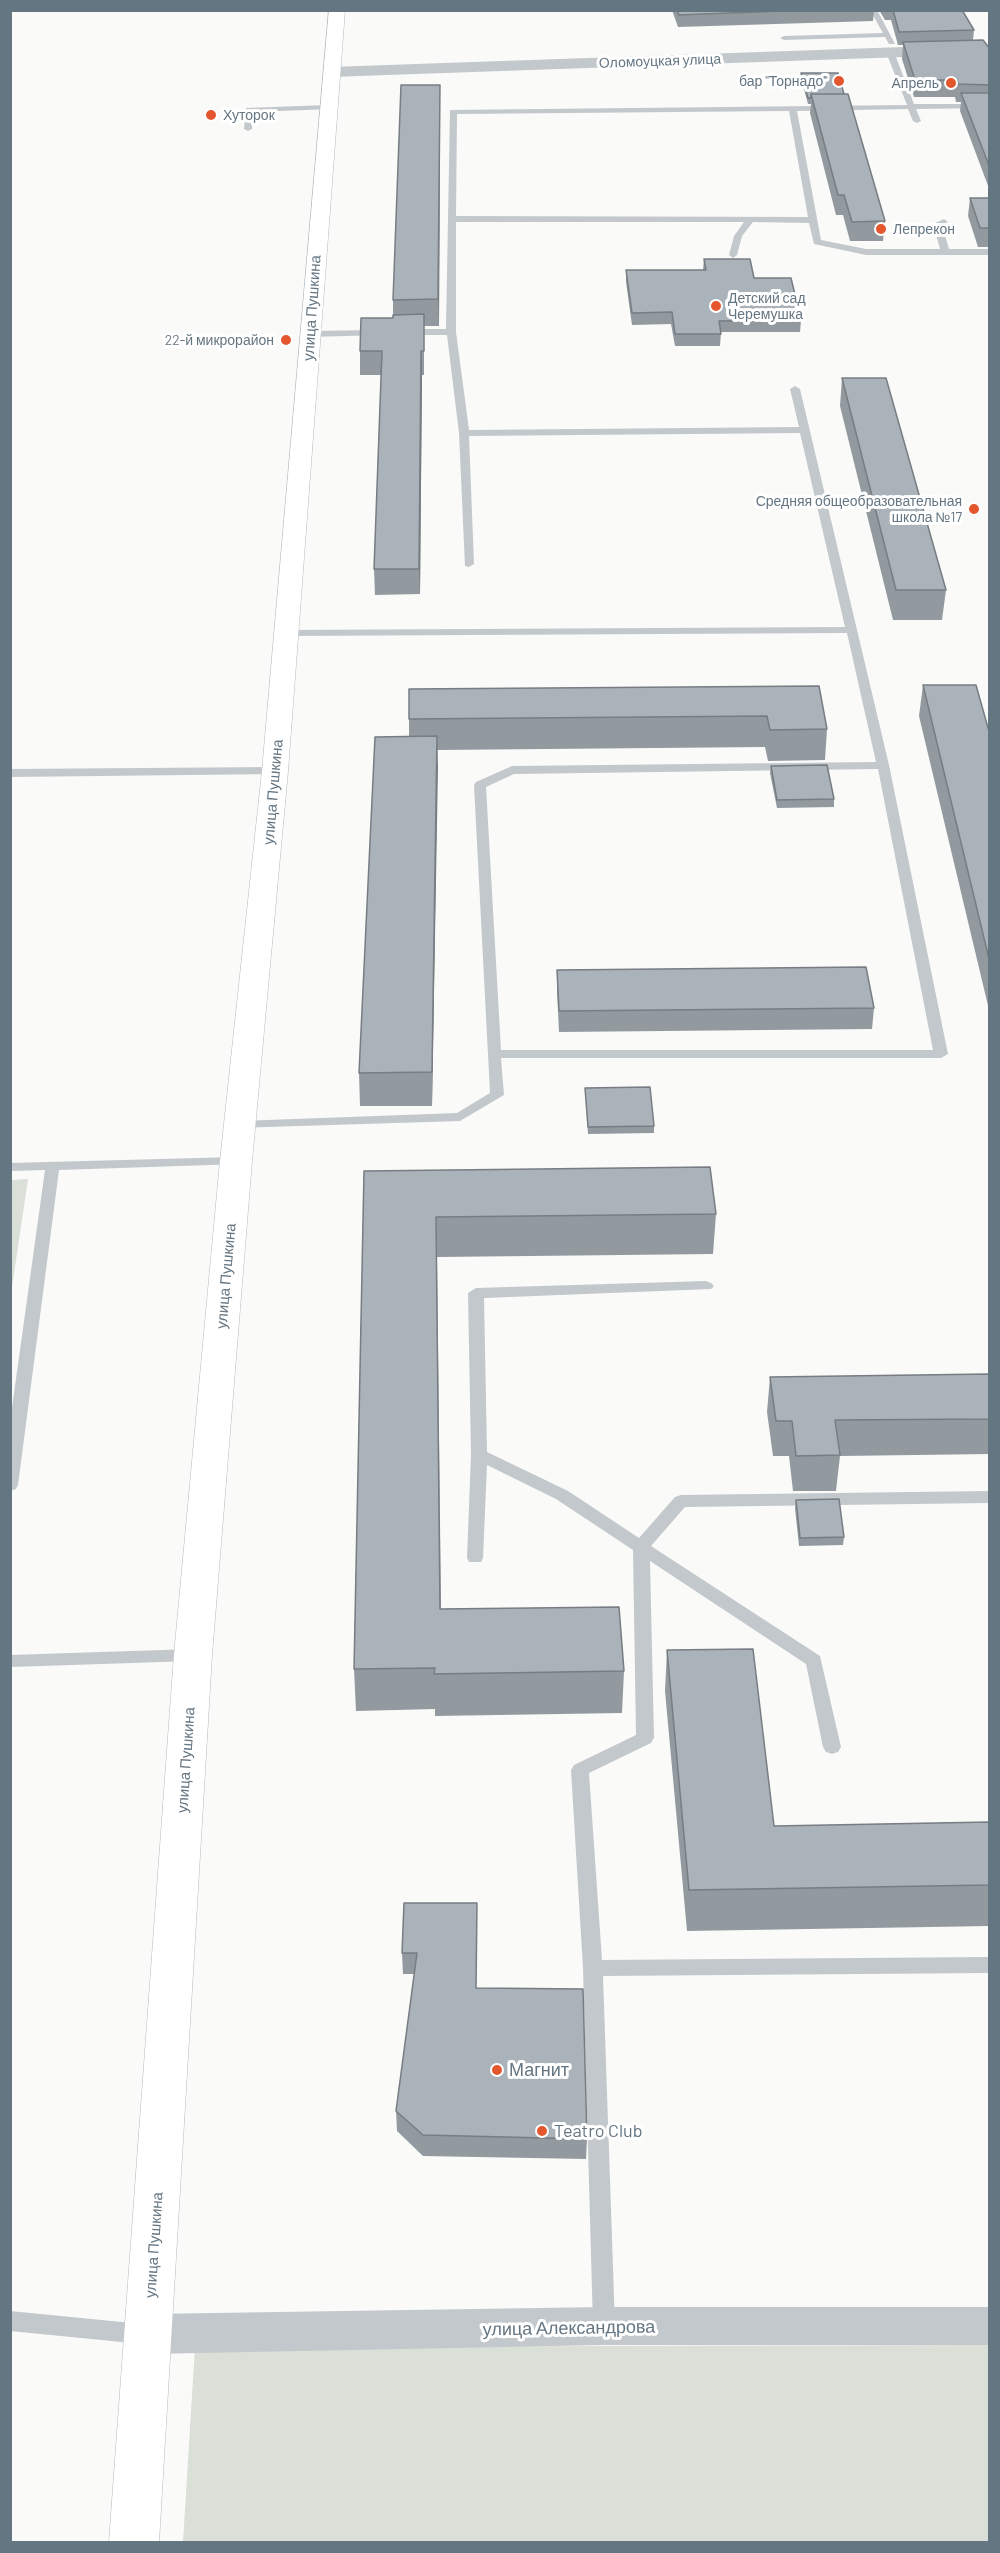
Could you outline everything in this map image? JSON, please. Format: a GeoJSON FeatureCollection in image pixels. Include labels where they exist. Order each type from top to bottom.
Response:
{"type":"FeatureCollection","features":[{"type":"Feature","properties":{"kind":"street","name":"улица Пушкина"},"geometry":{"type":"LineString","coordinates":[[134,2542],[194,1656],[236,1161],[276,771],[330,72],[337,10]]}},
{"type":"Feature","properties":{"kind":"street","name":"Оломоуцкая улица"},"geometry":{"type":"LineString","coordinates":[[330,72],[990,49]]}},
{"type":"Feature","properties":{"kind":"street","name":"улица Александрова"},"geometry":{"type":"LineString","coordinates":[[148,2334],[604,2326],[990,2326]]}},
{"type":"Feature","properties":{"kind":"lane"},"geometry":{"type":"LineString","coordinates":[[873,10],[888,34],[917,121]]}},
{"type":"Feature","properties":{"kind":"lane"},"geometry":{"type":"LineString","coordinates":[[784,38],[888,34]]}},
{"type":"Feature","properties":{"kind":"lane"},"geometry":{"type":"LineString","coordinates":[[470,564],[464,433],[451,332],[453,112],[990,106]]}},
{"type":"Feature","properties":{"kind":"lane"},"geometry":{"type":"LineString","coordinates":[[248,129],[249,110],[328,107]]}},
{"type":"Feature","properties":{"kind":"lane"},"geometry":{"type":"LineString","coordinates":[[793,108],[817,242],[866,252],[990,252]]}},
{"type":"Feature","properties":{"kind":"lane"},"geometry":{"type":"LineString","coordinates":[[452,219],[813,220]]}},
{"type":"Feature","properties":{"kind":"lane"},"geometry":{"type":"LineString","coordinates":[[733,255],[738,236],[750,220]]}},
{"type":"Feature","properties":{"kind":"lane"},"geometry":{"type":"LineString","coordinates":[[944,222],[937,224],[945,252]]}},
{"type":"Feature","properties":{"kind":"lane"},"geometry":{"type":"LineString","coordinates":[[310,334],[451,332]]}},
{"type":"Feature","properties":{"kind":"lane"},"geometry":{"type":"LineString","coordinates":[[494,1054],[941,1054],[883,765],[795,389]]}},
{"type":"Feature","properties":{"kind":"lane"},"geometry":{"type":"LineString","coordinates":[[464,433],[805,430]]}},
{"type":"Feature","properties":{"kind":"lane"},"geometry":{"type":"LineString","coordinates":[[286,633],[851,630]]}},
{"type":"Feature","properties":{"kind":"lane"},"geometry":{"type":"LineString","coordinates":[[240,1125],[460,1117],[496,1095],[480,785],[512,770],[883,765]]}},
{"type":"Feature","properties":{"kind":"lane"},"geometry":{"type":"LineString","coordinates":[[10,773],[276,771]]}},
{"type":"Feature","properties":{"kind":"lane"},"geometry":{"type":"LineString","coordinates":[[10,1167],[236,1161]]}},
{"type":"Feature","properties":{"kind":"lane"},"geometry":{"type":"LineString","coordinates":[[10,1485],[53,1165]]}},
{"type":"Feature","properties":{"kind":"lane"},"geometry":{"type":"LineString","coordinates":[[476,1558],[479,1455],[476,1293],[706,1286]]}},
{"type":"Feature","properties":{"kind":"lane"},"geometry":{"type":"LineString","coordinates":[[479,1455],[562,1495],[814,1661],[832,1747]]}},
{"type":"Feature","properties":{"kind":"lane"},"geometry":{"type":"LineString","coordinates":[[604,2326],[593,1968],[580,1770],[645,1738],[641,1547],[681,1501],[990,1497]]}},
{"type":"Feature","properties":{"kind":"lane"},"geometry":{"type":"LineString","coordinates":[[10,1661],[194,1656]]}},
{"type":"Feature","properties":{"kind":"lane"},"geometry":{"type":"LineString","coordinates":[[593,1968],[990,1965]]}},
{"type":"Feature","properties":{"kind":"lane"},"geometry":{"type":"LineString","coordinates":[[10,2321],[148,2334]]}},
{"type":"Feature","properties":{"kind":"shaded area"},"geometry":{"type":"Polygon","coordinates":[[[28,1179],[11,1294],[11,1180],[28,1179]]]}},
{"type":"Feature","properties":{"kind":"shaded area"},"geometry":{"type":"Polygon","coordinates":[[[989,2345],[989,2542],[183,2542],[195,2347],[989,2345]]]}},
{"type":"Feature","properties":{"kind":"building"},"geometry":{"type":"Polygon","coordinates":[[[677,10],[807,10],[679,15],[677,10]]]}},
{"type":"Feature","properties":{"kind":"building"},"geometry":{"type":"Polygon","coordinates":[[[893,10],[962,10],[974,30],[899,32],[893,10]]]}},
{"type":"Feature","properties":{"kind":"building"},"geometry":{"type":"Polygon","coordinates":[[[983,40],[990,49],[990,85],[958,84],[957,80],[915,80],[903,42],[983,40]]]}},
{"type":"Feature","properties":{"kind":"building"},"geometry":{"type":"Polygon","coordinates":[[[801,73],[838,73],[844,94],[811,94],[811,98],[808,98],[801,73]]]}},
{"type":"Feature","properties":{"kind":"building"},"geometry":{"type":"Polygon","coordinates":[[[401,85],[440,85],[438,299],[393,300],[401,85]]]}},
{"type":"Feature","properties":{"kind":"building"},"geometry":{"type":"Polygon","coordinates":[[[961,93],[990,93],[990,168],[961,93]]]}},
{"type":"Feature","properties":{"kind":"building"},"geometry":{"type":"Polygon","coordinates":[[[811,94],[848,94],[885,221],[852,222],[844,195],[838,195],[811,94]]]}},
{"type":"Feature","properties":{"kind":"building"},"geometry":{"type":"Polygon","coordinates":[[[970,198],[990,198],[990,228],[980,228],[970,198]]]}},
{"type":"Feature","properties":{"kind":"building"},"geometry":{"type":"Polygon","coordinates":[[[704,259],[750,259],[754,278],[791,278],[801,320],[719,321],[721,334],[675,334],[672,312],[632,313],[626,270],[706,270],[704,259]]]}},
{"type":"Feature","properties":{"kind":"building"},"geometry":{"type":"Polygon","coordinates":[[[424,314],[424,351],[421,351],[419,569],[374,569],[382,351],[360,351],[361,318],[393,318],[393,315],[424,314]]]}},
{"type":"Feature","properties":{"kind":"building"},"geometry":{"type":"Polygon","coordinates":[[[842,378],[886,378],[946,590],[896,590],[842,378]]]}},
{"type":"Feature","properties":{"kind":"building"},"geometry":{"type":"Polygon","coordinates":[[[923,685],[976,685],[990,735],[990,963],[923,685]]]}},
{"type":"Feature","properties":{"kind":"building"},"geometry":{"type":"Polygon","coordinates":[[[819,686],[827,729],[770,730],[767,716],[409,719],[409,689],[819,686]]]}},
{"type":"Feature","properties":{"kind":"building"},"geometry":{"type":"Polygon","coordinates":[[[437,736],[432,1072],[359,1073],[375,737],[437,736]]]}},
{"type":"Feature","properties":{"kind":"building"},"geometry":{"type":"Polygon","coordinates":[[[827,765],[834,799],[777,800],[771,766],[827,765]]]}},
{"type":"Feature","properties":{"kind":"building"},"geometry":{"type":"Polygon","coordinates":[[[866,967],[874,1008],[559,1011],[557,970],[866,967]]]}},
{"type":"Feature","properties":{"kind":"building"},"geometry":{"type":"Polygon","coordinates":[[[650,1087],[654,1126],[588,1127],[585,1088],[650,1087]]]}},
{"type":"Feature","properties":{"kind":"building"},"geometry":{"type":"Polygon","coordinates":[[[710,1167],[716,1214],[436,1217],[440,1609],[619,1607],[624,1671],[434,1674],[435,1668],[354,1669],[364,1171],[710,1167]]]}},
{"type":"Feature","properties":{"kind":"building"},"geometry":{"type":"Polygon","coordinates":[[[990,1374],[990,1419],[835,1420],[840,1455],[796,1456],[792,1421],[776,1421],[770,1377],[990,1374]]]}},
{"type":"Feature","properties":{"kind":"building"},"geometry":{"type":"Polygon","coordinates":[[[839,1499],[844,1537],[800,1538],[796,1500],[839,1499]]]}},
{"type":"Feature","properties":{"kind":"building"},"geometry":{"type":"Polygon","coordinates":[[[753,1649],[774,1826],[990,1822],[990,1885],[689,1890],[667,1650],[753,1649]]]}},
{"type":"Feature","properties":{"kind":"building","name":"Магнит"},"geometry":{"type":"Polygon","coordinates":[[[404,1903],[477,1903],[476,1988],[583,1989],[587,2139],[423,2135],[396,2111],[417,1953],[402,1953],[404,1903]]]}},
{"type":"Feature","properties":{"kind":"place","name":"бар \"Торнадо\""},"geometry":{"type":"Point","coordinates":[839,81]}},
{"type":"Feature","properties":{"kind":"place","name":"Апрель"},"geometry":{"type":"Point","coordinates":[951,83]}},
{"type":"Feature","properties":{"kind":"place","name":"Хуторок"},"geometry":{"type":"Point","coordinates":[211,115]}},
{"type":"Feature","properties":{"kind":"place","name":"Лепрекон"},"geometry":{"type":"Point","coordinates":[881,229]}},
{"type":"Feature","properties":{"kind":"place","name":"Детский сад Черемушка"},"geometry":{"type":"Point","coordinates":[716,306]}},
{"type":"Feature","properties":{"kind":"place","name":"22-й микрорайон"},"geometry":{"type":"Point","coordinates":[286,340]}},
{"type":"Feature","properties":{"kind":"place","name":"Средняя общеобразовательная школа №17"},"geometry":{"type":"Point","coordinates":[974,509]}},
{"type":"Feature","properties":{"kind":"place","name":"Магнит"},"geometry":{"type":"Point","coordinates":[497,2070]}},
{"type":"Feature","properties":{"kind":"place","name":"Teatro Club"},"geometry":{"type":"Point","coordinates":[542,2131]}}]}
